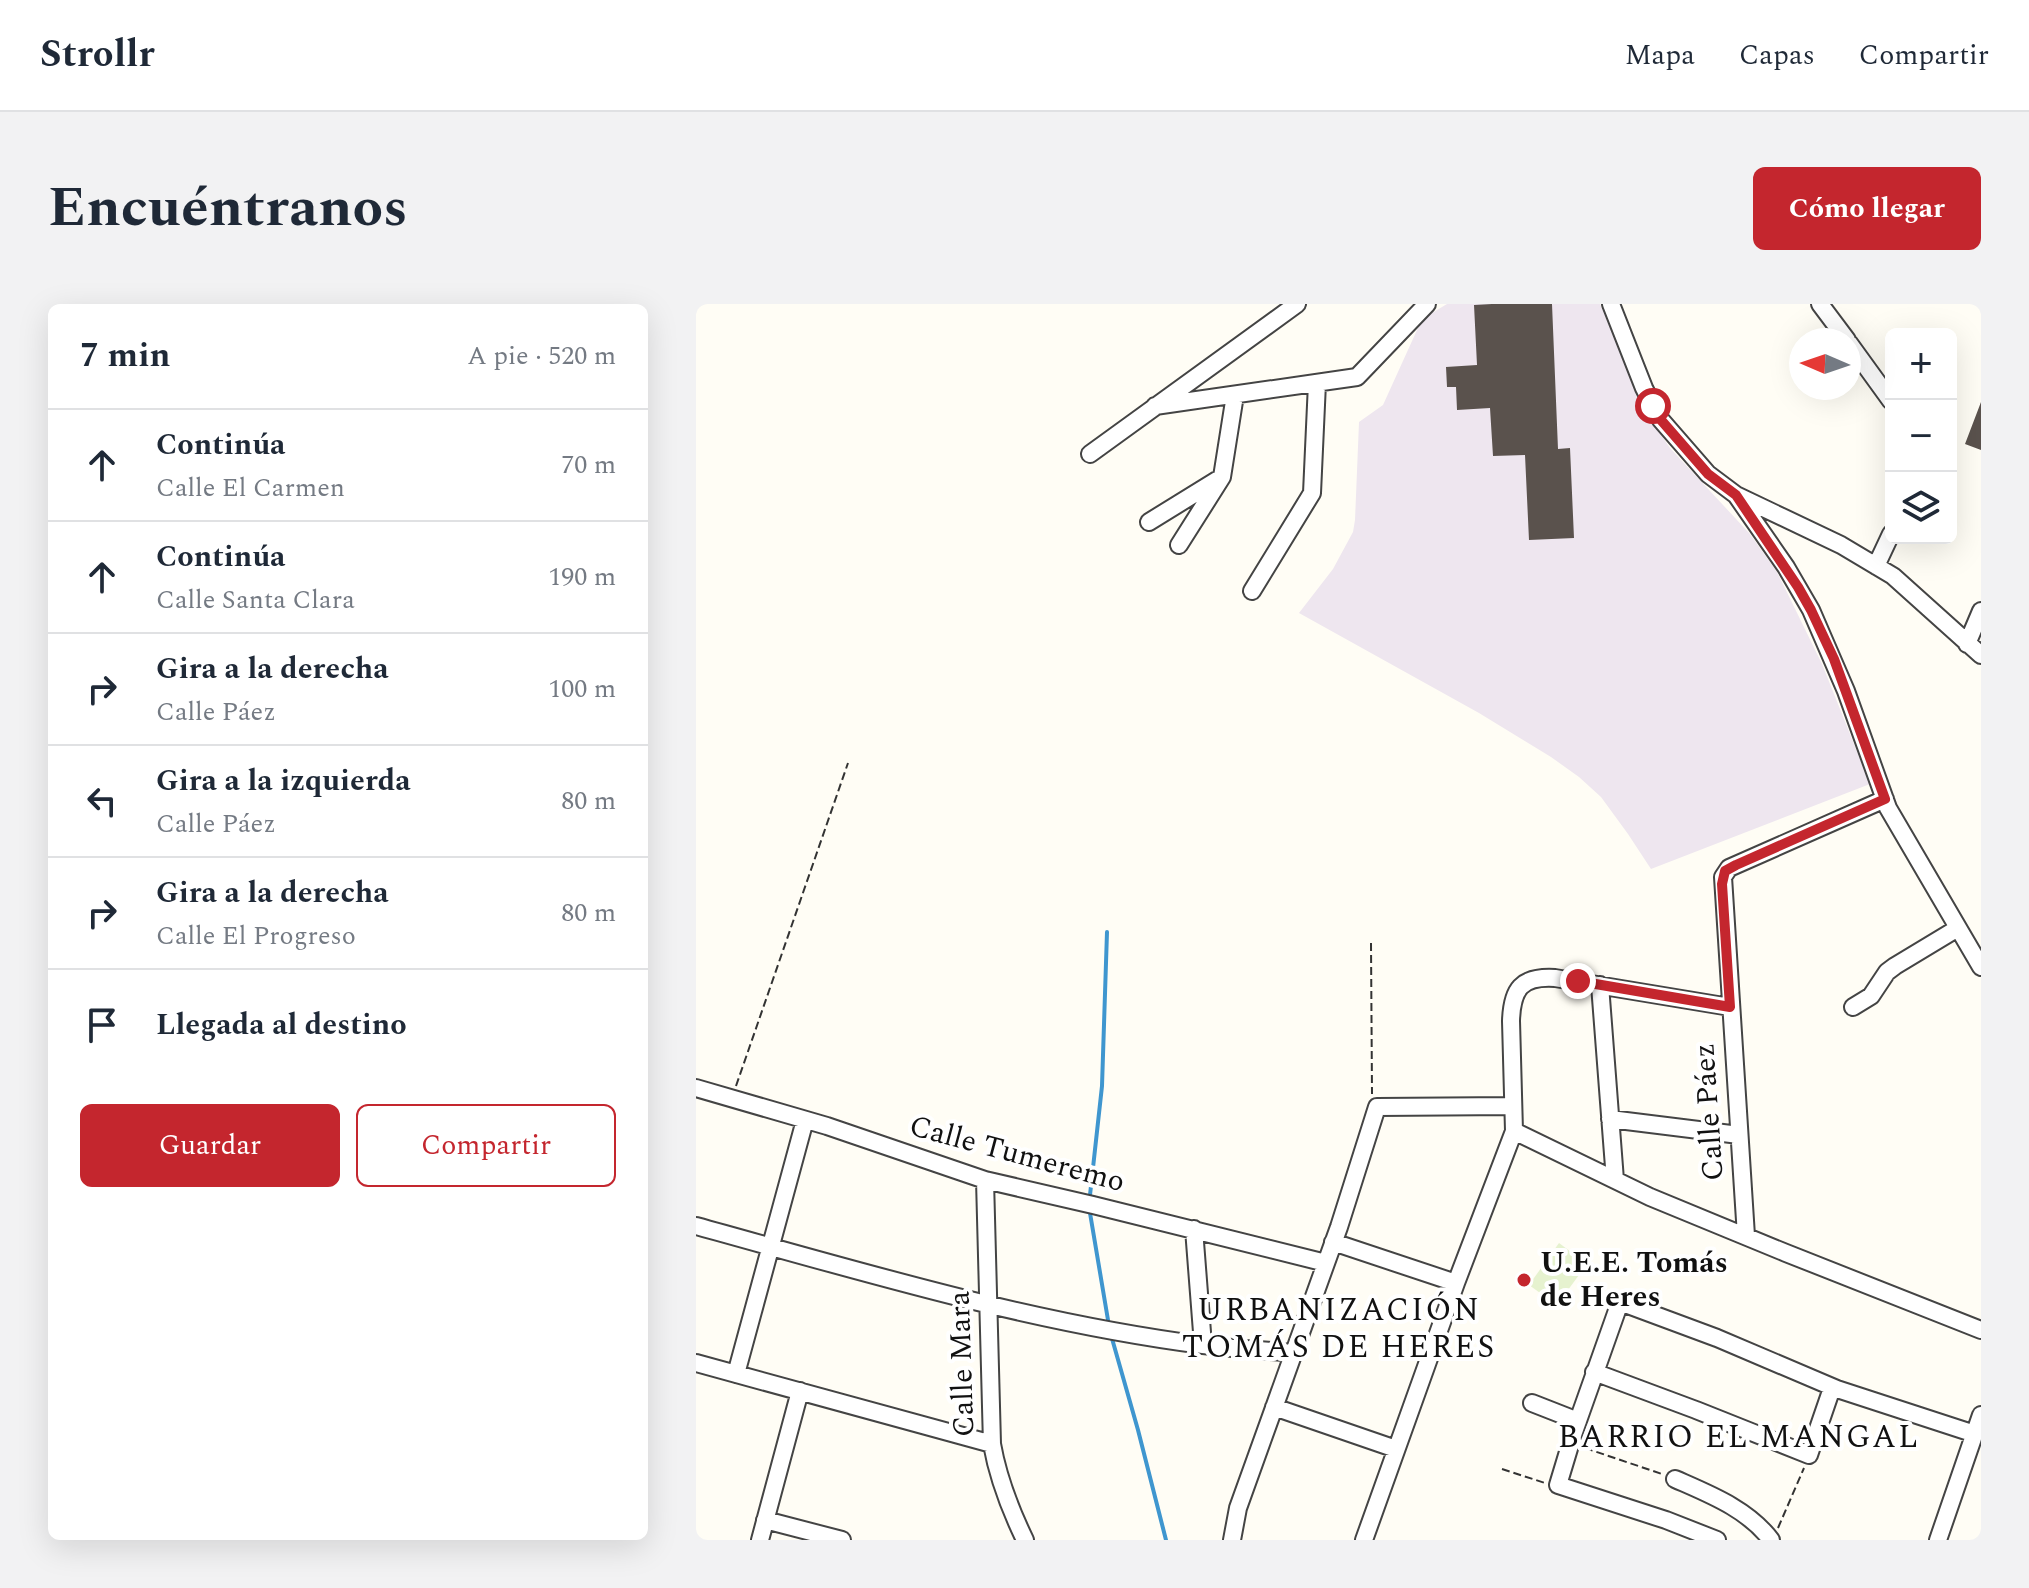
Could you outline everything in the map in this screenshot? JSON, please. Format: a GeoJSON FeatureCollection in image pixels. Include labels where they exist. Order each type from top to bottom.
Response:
{"type":"FeatureCollection","features":[{"type":"Feature","properties":{"kind":"street"},"geometry":{"type":"LineString","coordinates":[[1090,454],[1297,304]]}},
{"type":"Feature","properties":{"kind":"street"},"geometry":{"type":"LineString","coordinates":[[1155,406],[1360,375],[1427,304]]}},
{"type":"Feature","properties":{"kind":"street"},"geometry":{"type":"LineString","coordinates":[[1611,304],[1644,388],[1661,420],[1708,474],[1736,495],[1841,545],[1876,566],[1906,586],[1981,655]]}},
{"type":"Feature","properties":{"kind":"street"},"geometry":{"type":"LineString","coordinates":[[1820,304],[1838,328]]}},
{"type":"Feature","properties":{"kind":"street"},"geometry":{"type":"LineString","coordinates":[[1861,360],[1890,400]]}},
{"type":"Feature","properties":{"kind":"street"},"geometry":{"type":"LineString","coordinates":[[1252,591],[1312,493],[1317,383]]}},
{"type":"Feature","properties":{"kind":"street"},"geometry":{"type":"LineString","coordinates":[[1179,545],[1222,477],[1235,395]]}},
{"type":"Feature","properties":{"kind":"street"},"geometry":{"type":"LineString","coordinates":[[1149,522],[1222,477]]}},
{"type":"Feature","properties":{"kind":"street"},"geometry":{"type":"LineString","coordinates":[[1736,495],[1798,587],[1824,635],[1885,799],[1901,832],[1981,967]]}},
{"type":"Feature","properties":{"kind":"street"},"geometry":{"type":"LineString","coordinates":[[1876,566],[1886,544]]}},
{"type":"Feature","properties":{"kind":"street"},"geometry":{"type":"LineString","coordinates":[[1967,644],[1981,611]]}},
{"type":"Feature","properties":{"kind":"street","name":"Calle Páez"},"geometry":{"type":"LineString","coordinates":[[1746,1236],[1722,884],[1725,871],[1885,799]]}},
{"type":"Feature","properties":{"kind":"street"},"geometry":{"type":"LineString","coordinates":[[1853,1007],[1871,996],[1887,972],[1958,928]]}},
{"type":"Feature","properties":{"kind":"street"},"geometry":{"type":"LineString","coordinates":[[1364,1540],[1514,1131],[1511,1004],[1516,991],[1525,982],[1546,977],[1730,1007]]}},
{"type":"Feature","properties":{"kind":"street"},"geometry":{"type":"LineString","coordinates":[[1600,985],[1615,1180]]}},
{"type":"Feature","properties":{"kind":"street","name":"Calle Tumeremo"},"geometry":{"type":"LineString","coordinates":[[696,1088],[805,1120],[985,1180],[1326,1263]]}},
{"type":"Feature","properties":{"kind":"street"},"geometry":{"type":"LineString","coordinates":[[1232,1540],[1238,1508],[1326,1263],[1377,1107],[1513,1106]]}},
{"type":"Feature","properties":{"kind":"street"},"geometry":{"type":"LineString","coordinates":[[1610,1119],[1739,1135]]}},
{"type":"Feature","properties":{"kind":"street"},"geometry":{"type":"LineString","coordinates":[[736,1374],[805,1120]]}},
{"type":"Feature","properties":{"kind":"street"},"geometry":{"type":"LineString","coordinates":[[1514,1131],[1615,1180],[1746,1236],[1981,1330]]}},
{"type":"Feature","properties":{"kind":"street","name":"Calle Mara"},"geometry":{"type":"LineString","coordinates":[[985,1180],[992,1444],[998,1475],[1025,1540]]}},
{"type":"Feature","properties":{"kind":"street"},"geometry":{"type":"LineString","coordinates":[[696,1226],[987,1303],[1081,1324],[1203,1345],[1294,1353]]}},
{"type":"Feature","properties":{"kind":"street"},"geometry":{"type":"LineString","coordinates":[[1194,1229],[1203,1345]]}},
{"type":"Feature","properties":{"kind":"street"},"geometry":{"type":"LineString","coordinates":[[1333,1242],[1456,1283]]}},
{"type":"Feature","properties":{"kind":"street"},"geometry":{"type":"LineString","coordinates":[[1717,1540],[1558,1485],[1620,1302],[1717,1338],[1832,1388],[1975,1434]]}},
{"type":"Feature","properties":{"kind":"street"},"geometry":{"type":"LineString","coordinates":[[696,1363],[992,1444]]}},
{"type":"Feature","properties":{"kind":"street"},"geometry":{"type":"LineString","coordinates":[[1594,1372],[1809,1455],[1832,1388]]}},
{"type":"Feature","properties":{"kind":"street"},"geometry":{"type":"LineString","coordinates":[[760,1540],[800,1391]]}},
{"type":"Feature","properties":{"kind":"street"},"geometry":{"type":"LineString","coordinates":[[1532,1403],[1578,1421]]}},
{"type":"Feature","properties":{"kind":"street"},"geometry":{"type":"LineString","coordinates":[[1274,1407],[1396,1449]]}},
{"type":"Feature","properties":{"kind":"street"},"geometry":{"type":"LineString","coordinates":[[1938,1540],[1981,1415]]}},
{"type":"Feature","properties":{"kind":"street"},"geometry":{"type":"LineString","coordinates":[[1675,1479],[1741,1512],[1774,1533]]}},
{"type":"Feature","properties":{"kind":"street"},"geometry":{"type":"LineString","coordinates":[[765,1520],[842,1540]]}},
{"type":"Feature","properties":{"kind":"path"},"geometry":{"type":"LineString","coordinates":[[732,1098],[848,763]]}},
{"type":"Feature","properties":{"kind":"path"},"geometry":{"type":"LineString","coordinates":[[1371,943],[1372,1091],[1377,1107]]}},
{"type":"Feature","properties":{"kind":"path"},"geometry":{"type":"LineString","coordinates":[[1571,1443],[1675,1479]]}},
{"type":"Feature","properties":{"kind":"path"},"geometry":{"type":"LineString","coordinates":[[1774,1533],[1809,1455]]}},
{"type":"Feature","properties":{"kind":"path"},"geometry":{"type":"LineString","coordinates":[[1502,1469],[1558,1485]]}},
{"type":"Feature","properties":{"kind":"shaded area"},"geometry":{"type":"Polygon","coordinates":[[[1447,304],[1600,304],[1640,399],[1659,432],[1670,448],[1750,534],[1777,572],[1822,664],[1870,784],[1651,869],[1601,797],[1579,777],[1479,713],[1299,613],[1333,569],[1353,532],[1359,422],[1383,405],[1422,319],[1447,304]]]}},
{"type":"Feature","properties":{"kind":"green space"},"geometry":{"type":"Polygon","coordinates":[[[1559,1243],[1587,1264],[1557,1305],[1529,1285],[1559,1243]]]}},
{"type":"Feature","properties":{"kind":"building"},"geometry":{"type":"Polygon","coordinates":[[[1552,304],[1558,449],[1570,448],[1574,538],[1529,540],[1525,455],[1493,456],[1490,408],[1457,410],[1456,387],[1447,387],[1446,367],[1477,365],[1474,305],[1552,304]]]}},
{"type":"Feature","properties":{"kind":"building"},"geometry":{"type":"Polygon","coordinates":[[[1981,402],[1981,450],[1965,444],[1981,402]]]}},
{"type":"Feature","properties":{"kind":"waterway"},"geometry":{"type":"LineString","coordinates":[[1090,1195],[1102,1086],[1107,932]]}},
{"type":"Feature","properties":{"kind":"waterway"},"geometry":{"type":"LineString","coordinates":[[1090,1213],[1108,1320]]}},
{"type":"Feature","properties":{"kind":"waterway"},"geometry":{"type":"LineString","coordinates":[[1111,1335],[1166,1540]]}},
{"type":"Feature","properties":{"kind":"place","name":"U.E.E. Tomás de Heres"},"geometry":{"type":"Point","coordinates":[1524,1280]}},
{"type":"Feature","properties":{"kind":"district","name":"URBANIZACIÓN TOMÁS DE HERES"},"geometry":{"type":"Point","coordinates":[1339,1328]}},
{"type":"Feature","properties":{"kind":"district","name":"BARRIO EL MANGAL"},"geometry":{"type":"Point","coordinates":[1739,1437]}},
{"type":"Feature","properties":{"kind":"route"},"geometry":{"type":"LineString","coordinates":[[1578,981],[1730,1007],[1722,884],[1725,871],[1885,799],[1834,659],[1798,587],[1736,495],[1708,474],[1661,420],[1653,406]]}}]}
